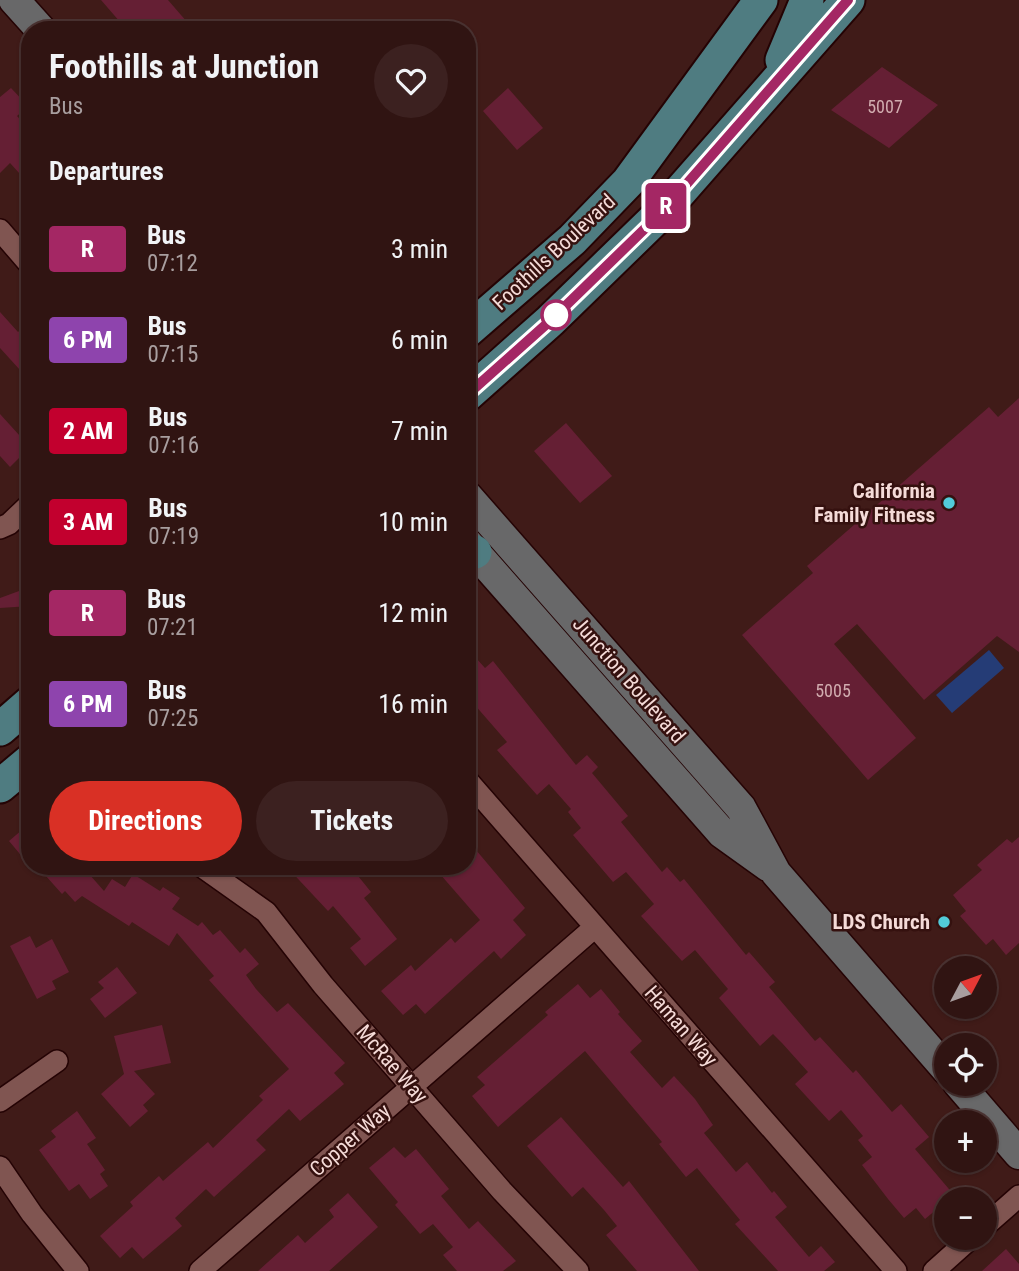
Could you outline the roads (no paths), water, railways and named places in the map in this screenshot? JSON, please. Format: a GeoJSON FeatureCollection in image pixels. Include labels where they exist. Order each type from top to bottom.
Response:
{"type":"FeatureCollection","features":[{"type":"Feature","properties":{"kind":"main road"},"geometry":{"type":"LineString","coordinates":[[14,0],[33,21]]}},
{"type":"Feature","properties":{"kind":"main road","name":"Foothills Boulevard"},"geometry":{"type":"LineString","coordinates":[[476,323],[572,240],[628,181],[761,0]]}},
{"type":"Feature","properties":{"kind":"main road"},"geometry":{"type":"LineString","coordinates":[[774,82],[807,0]]}},
{"type":"Feature","properties":{"kind":"main road"},"geometry":{"type":"LineString","coordinates":[[476,387],[550,321],[662,212],[848,0]]}},
{"type":"Feature","properties":{"kind":"main road","name":"Junction Boulevard"},"geometry":{"type":"LineString","coordinates":[[476,506],[741,808],[776,873]]}},
{"type":"Feature","properties":{"kind":"main road","name":"Junction Boulevard"},"geometry":{"type":"LineString","coordinates":[[476,555],[722,833],[776,873],[934,1055]]}},
{"type":"Feature","properties":{"kind":"main road"},"geometry":{"type":"LineString","coordinates":[[0,729],[21,711]]}},
{"type":"Feature","properties":{"kind":"main road"},"geometry":{"type":"LineString","coordinates":[[0,786],[21,768]]}},
{"type":"Feature","properties":{"kind":"main road"},"geometry":{"type":"LineString","coordinates":[[969,1096],[1019,1154]]}},
{"type":"Feature","properties":{"kind":"street"},"geometry":{"type":"LineString","coordinates":[[0,230],[21,254]]}},
{"type":"Feature","properties":{"kind":"street"},"geometry":{"type":"LineString","coordinates":[[0,528],[9,524],[21,513]]}},
{"type":"Feature","properties":{"kind":"street","name":"Haman Way"},"geometry":{"type":"LineString","coordinates":[[476,790],[896,1271]]}},
{"type":"Feature","properties":{"kind":"street","name":"McRae Way"},"geometry":{"type":"LineString","coordinates":[[214,875],[266,912],[323,985],[411,1087],[502,1191],[578,1271]]}},
{"type":"Feature","properties":{"kind":"street","name":"Copper Way"},"geometry":{"type":"LineString","coordinates":[[200,1271],[595,928]]}},
{"type":"Feature","properties":{"kind":"street"},"geometry":{"type":"LineString","coordinates":[[0,1101],[57,1061]]}},
{"type":"Feature","properties":{"kind":"street"},"geometry":{"type":"LineString","coordinates":[[0,1167],[32,1214],[78,1271]]}},
{"type":"Feature","properties":{"kind":"street"},"geometry":{"type":"LineString","coordinates":[[997,1215],[1019,1196]]}},
{"type":"Feature","properties":{"kind":"street"},"geometry":{"type":"LineString","coordinates":[[933,1271],[957,1250]]}},
{"type":"Feature","properties":{"kind":"water"},"geometry":{"type":"Polygon","coordinates":[[[989,650],[1004,668],[952,713],[936,695],[989,650]]]}},
{"type":"Feature","properties":{"kind":"place","name":"California Family Fitness"},"geometry":{"type":"Point","coordinates":[949,503]}},
{"type":"Feature","properties":{"kind":"place","name":"LDS Church"},"geometry":{"type":"Point","coordinates":[944,922]}}]}
